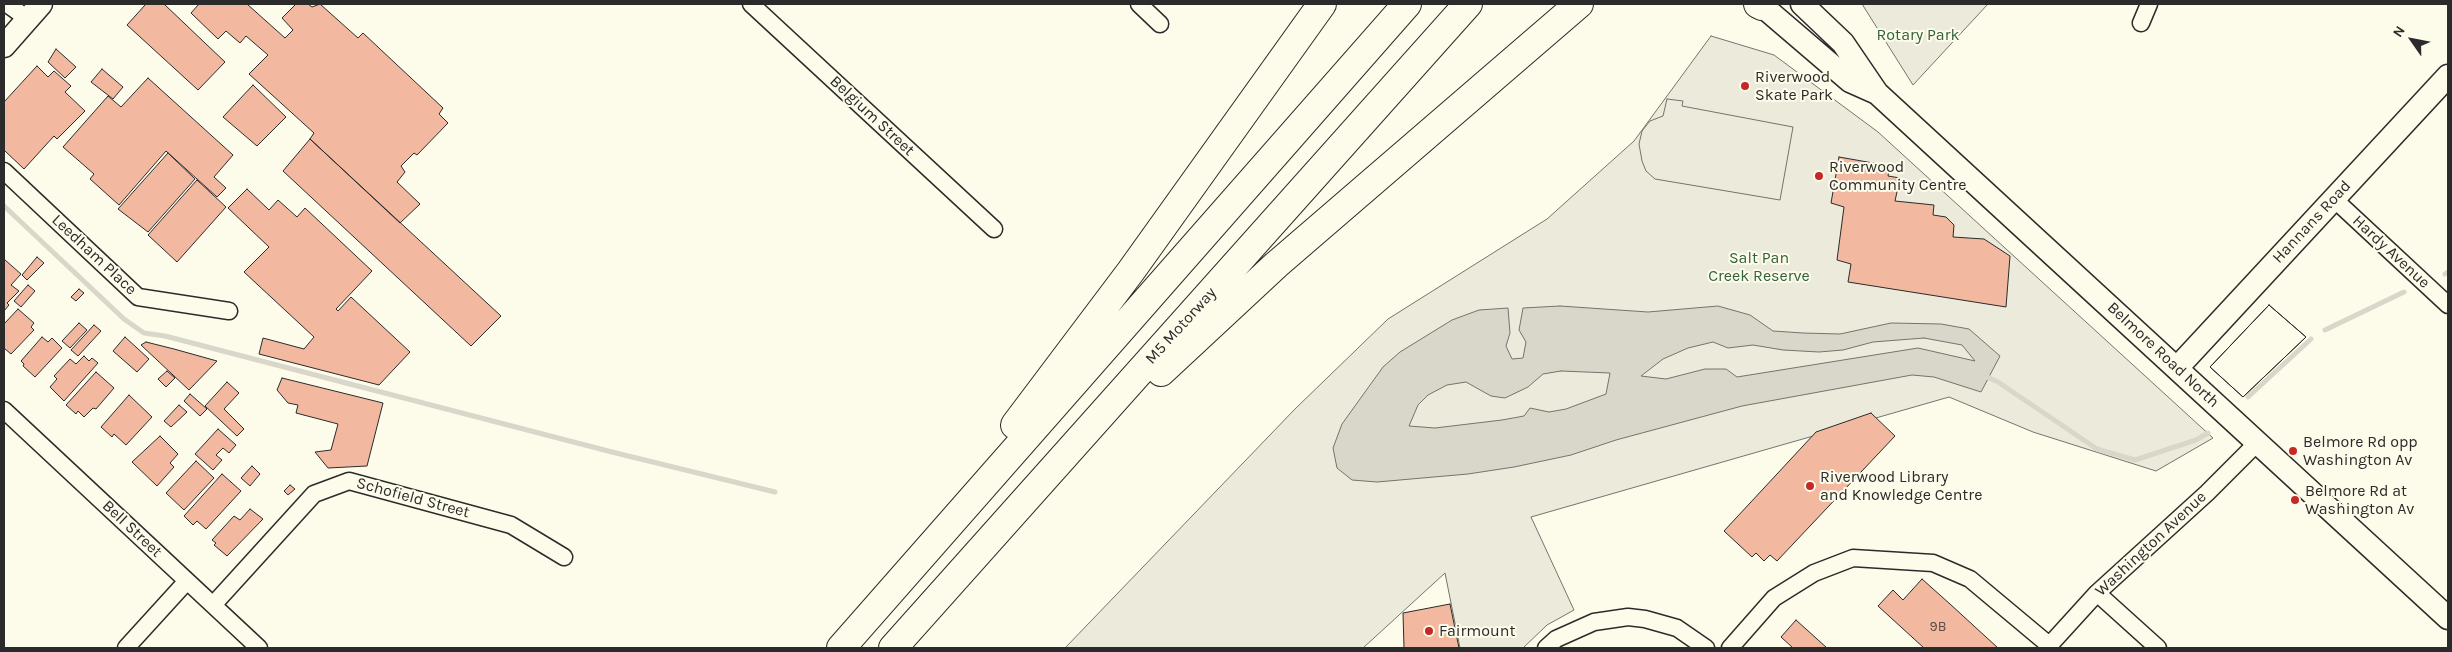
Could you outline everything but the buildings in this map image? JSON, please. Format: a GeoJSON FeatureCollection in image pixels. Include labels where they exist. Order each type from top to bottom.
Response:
{"type":"FeatureCollection","features":[{"type":"Feature","properties":{"kind":"highway"},"geometry":{"type":"LineString","coordinates":[[883,600],[1131,271],[1322,4]]}},
{"type":"Feature","properties":{"kind":"highway"},"geometry":{"type":"LineString","coordinates":[[841,648],[1407,4]]}},
{"type":"Feature","properties":{"kind":"highway","name":"M5 Motorway"},"geometry":{"type":"LineString","coordinates":[[894,648],[1468,4]]}},
{"type":"Feature","properties":{"kind":"highway"},"geometry":{"type":"LineString","coordinates":[[980,551],[1180,354],[1276,265],[1579,4]]}},
{"type":"Feature","properties":{"kind":"highway"},"geometry":{"type":"LineString","coordinates":[[1498,75],[1598,4]]}},
{"type":"Feature","properties":{"kind":"main road","name":"Belmore Road North"},"geometry":{"type":"LineString","coordinates":[[1802,4],[1843,43],[1877,93],[2448,618]]}},
{"type":"Feature","properties":{"kind":"main road","name":"Belmore Road North"},"geometry":{"type":"LineString","coordinates":[[1760,5],[1850,81],[1877,93]]}},
{"type":"Feature","properties":{"kind":"main road"},"geometry":{"type":"LineString","coordinates":[[4,46],[34,11]]}},
{"type":"Feature","properties":{"kind":"main road","name":"Hannans Road"},"geometry":{"type":"LineString","coordinates":[[2177,368],[2448,76]]}},
{"type":"Feature","properties":{"kind":"street"},"geometry":{"type":"LineString","coordinates":[[7,4],[34,11]]}},
{"type":"Feature","properties":{"kind":"street","name":"Belgium Street"},"geometry":{"type":"LineString","coordinates":[[751,4],[994,229]]}},
{"type":"Feature","properties":{"kind":"street"},"geometry":{"type":"LineString","coordinates":[[1139,4],[1160,24]]}},
{"type":"Feature","properties":{"kind":"street"},"geometry":{"type":"LineString","coordinates":[[2141,23],[2149,4]]}},
{"type":"Feature","properties":{"kind":"street","name":"Leedham Place"},"geometry":{"type":"LineString","coordinates":[[4,172],[138,297],[229,311]]}},
{"type":"Feature","properties":{"kind":"street","name":"Hardy Avenue"},"geometry":{"type":"LineString","coordinates":[[2334,199],[2448,304]]}},
{"type":"Feature","properties":{"kind":"street","name":"Bell Street"},"geometry":{"type":"LineString","coordinates":[[5,414],[260,648]]}},
{"type":"Feature","properties":{"kind":"street","name":"Washington Avenue"},"geometry":{"type":"LineString","coordinates":[[2048,647],[2097,593],[2207,492],[2258,442]]}},
{"type":"Feature","properties":{"kind":"street","name":"Schofield Street"},"geometry":{"type":"LineString","coordinates":[[213,605],[314,494],[349,481],[511,525],[564,557]]}},
{"type":"Feature","properties":{"kind":"street"},"geometry":{"type":"LineString","coordinates":[[1730,648],[1774,598],[1814,573],[1853,558],[1933,563],[1970,579],[2048,647]]}},
{"type":"Feature","properties":{"kind":"street"},"geometry":{"type":"LineString","coordinates":[[126,648],[187,581]]}},
{"type":"Feature","properties":{"kind":"street"},"geometry":{"type":"LineString","coordinates":[[2097,593],[2158,648]]}},
{"type":"Feature","properties":{"kind":"street"},"geometry":{"type":"LineString","coordinates":[[1546,648],[1556,639],[1585,625],[1613,618],[1628,617],[1645,619],[1677,628],[1706,648]]}},
{"type":"Feature","properties":{"kind":"green space","name":"Rotary Park"},"geometry":{"type":"Polygon","coordinates":[[[1862,4],[1988,4],[1913,85],[1862,4]]]}},
{"type":"Feature","properties":{"kind":"green space","name":"Salt Pan Creek Reserve"},"geometry":{"type":"Polygon","coordinates":[[[1711,36],[1774,55],[1878,132],[2213,438],[2156,471],[2033,432],[1949,397],[1531,517],[1574,610],[1547,625],[1523,648],[1460,648],[1445,573],[1363,648],[1065,648],[1295,409],[1388,319],[1547,219],[1634,141],[1711,36]]]}},
{"type":"Feature","properties":{"kind":"shaded area"},"geometry":{"type":"Polygon","coordinates":[[[1667,99],[1683,101],[1682,106],[1793,127],[1780,200],[1655,179],[1646,171],[1639,144],[1642,131],[1650,121],[1663,116],[1667,99]]]}},
{"type":"Feature","properties":{"kind":"shaded area"},"geometry":{"type":"Polygon","coordinates":[[[1560,306],[1648,312],[1718,306],[1750,315],[1773,331],[1803,333],[1840,334],[1891,323],[1941,324],[1969,329],[2000,356],[1981,392],[1934,377],[1912,375],[1742,406],[1616,440],[1571,455],[1514,467],[1468,474],[1377,482],[1352,480],[1337,468],[1333,448],[1342,424],[1383,367],[1400,352],[1452,320],[1479,310],[1508,308],[1510,333],[1506,346],[1512,359],[1523,358],[1526,342],[1519,330],[1523,308],[1560,306]],[[1924,338],[1873,342],[1843,350],[1819,352],[1783,350],[1753,345],[1728,348],[1713,342],[1688,348],[1663,359],[1641,376],[1666,379],[1705,369],[1726,369],[1737,377],[1918,348],[1975,361],[1962,345],[1924,338]],[[1561,371],[1543,374],[1528,387],[1505,398],[1491,396],[1466,382],[1447,385],[1428,395],[1418,405],[1409,426],[1435,428],[1502,420],[1524,416],[1530,408],[1549,412],[1566,409],[1606,394],[1610,373],[1561,371]]]}},
{"type":"Feature","properties":{"kind":"waterway"},"geometry":{"type":"LineString","coordinates":[[4,206],[124,319],[144,333],[165,336],[612,452],[775,492]]}},
{"type":"Feature","properties":{"kind":"waterway"},"geometry":{"type":"LineString","coordinates":[[2325,330],[2404,292]]}},
{"type":"Feature","properties":{"kind":"waterway"},"geometry":{"type":"LineString","coordinates":[[2248,397],[2311,339]]}},
{"type":"Feature","properties":{"kind":"waterway"},"geometry":{"type":"LineString","coordinates":[[1985,376],[1998,382],[2097,449],[2135,460],[2196,440],[2208,433]]}},
{"type":"Feature","properties":{"kind":"place","name":"Riverwood Skate Park"},"geometry":{"type":"Point","coordinates":[1745,86]}},
{"type":"Feature","properties":{"kind":"place","name":"Riverwood Community Centre"},"geometry":{"type":"Point","coordinates":[1819,176]}},
{"type":"Feature","properties":{"kind":"place","name":"Belmore Rd opp Washington Av"},"geometry":{"type":"Point","coordinates":[2293,451]}},
{"type":"Feature","properties":{"kind":"place","name":"Riverwood Library and Knowledge Centre"},"geometry":{"type":"Point","coordinates":[1810,486]}},
{"type":"Feature","properties":{"kind":"place","name":"Belmore Rd at Washington Av"},"geometry":{"type":"Point","coordinates":[2295,500]}},
{"type":"Feature","properties":{"kind":"place","name":"Fairmount"},"geometry":{"type":"Point","coordinates":[1429,631]}}]}
